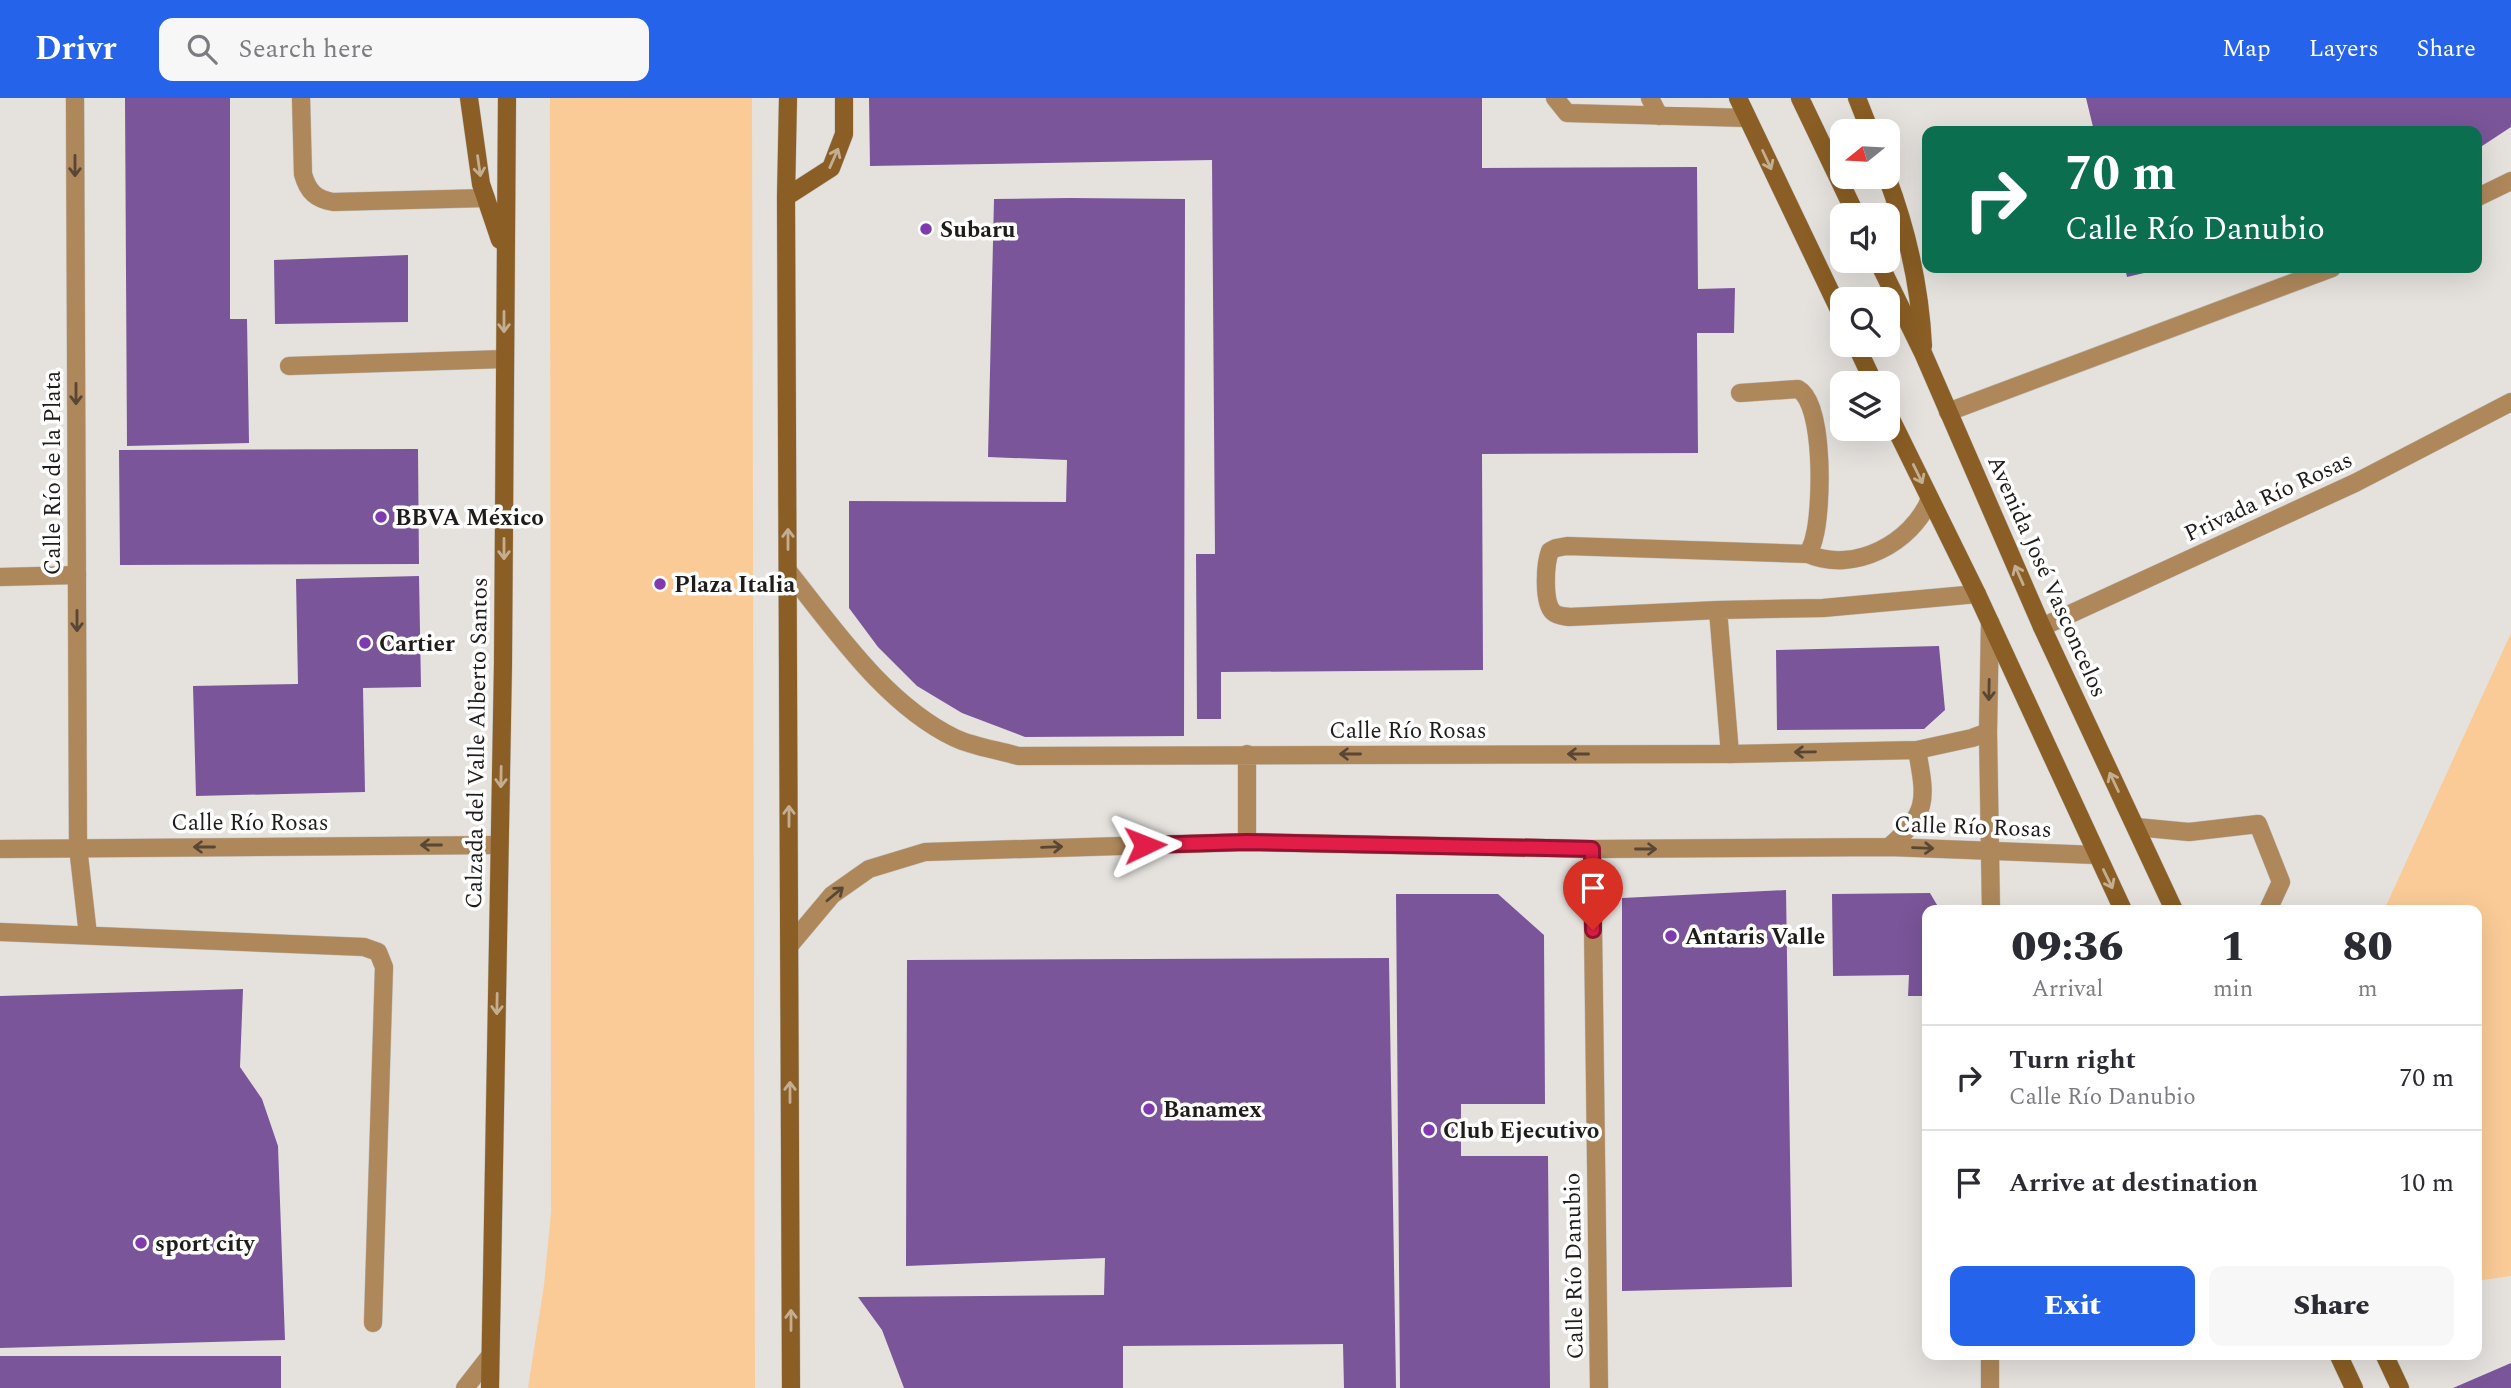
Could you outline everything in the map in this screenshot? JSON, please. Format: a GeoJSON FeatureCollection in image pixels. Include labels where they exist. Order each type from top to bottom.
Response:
{"type":"FeatureCollection","features":[{"type":"Feature","properties":{"kind":"main road"},"geometry":{"type":"LineString","coordinates":[[469,98],[481,184],[505,254]]}},
{"type":"Feature","properties":{"kind":"main road","name":"Calzada del Valle Alberto Santos"},"geometry":{"type":"LineString","coordinates":[[489,1388],[503,663],[507,98]]}},
{"type":"Feature","properties":{"kind":"main road"},"geometry":{"type":"LineString","coordinates":[[788,98],[786,197],[791,1388]]}},
{"type":"Feature","properties":{"kind":"main road"},"geometry":{"type":"LineString","coordinates":[[786,197],[831,168],[844,134],[844,98]]}},
{"type":"Feature","properties":{"kind":"main road"},"geometry":{"type":"LineString","coordinates":[[1738,98],[1830,291]]}},
{"type":"Feature","properties":{"kind":"main road"},"geometry":{"type":"LineString","coordinates":[[1800,98],[1850,203]]}},
{"type":"Feature","properties":{"kind":"main road"},"geometry":{"type":"LineString","coordinates":[[1857,98],[1865,119]]}},
{"type":"Feature","properties":{"kind":"main road"},"geometry":{"type":"LineString","coordinates":[[1891,189],[1914,266],[1921,301],[1923,354]]}},
{"type":"Feature","properties":{"kind":"main road","name":"Avenida José Vasconcelos"},"geometry":{"type":"LineString","coordinates":[[1884,273],[1923,354],[2042,627],[2172,905]]}},
{"type":"Feature","properties":{"kind":"main road"},"geometry":{"type":"LineString","coordinates":[[1900,437],[1977,594],[2121,905]]}},
{"type":"Feature","properties":{"kind":"main road"},"geometry":{"type":"LineString","coordinates":[[2341,1360],[2354,1388]]}},
{"type":"Feature","properties":{"kind":"main road"},"geometry":{"type":"LineString","coordinates":[[2387,1360],[2400,1388]]}},
{"type":"Feature","properties":{"kind":"street","name":"Calle Río de la Plata"},"geometry":{"type":"LineString","coordinates":[[75,98],[78,847],[88,934]]}},
{"type":"Feature","properties":{"kind":"street"},"geometry":{"type":"LineString","coordinates":[[301,98],[303,174],[306,186],[322,200],[333,202],[486,198]]}},
{"type":"Feature","properties":{"kind":"street"},"geometry":{"type":"LineString","coordinates":[[1555,98],[1567,113],[1747,118]]}},
{"type":"Feature","properties":{"kind":"street"},"geometry":{"type":"LineString","coordinates":[[1650,98],[1659,116]]}},
{"type":"Feature","properties":{"kind":"street"},"geometry":{"type":"LineString","coordinates":[[2482,195],[2511,181]]}},
{"type":"Feature","properties":{"kind":"street"},"geometry":{"type":"LineString","coordinates":[[1948,412],[2320,273]]}},
{"type":"Feature","properties":{"kind":"street"},"geometry":{"type":"LineString","coordinates":[[289,366],[504,359]]}},
{"type":"Feature","properties":{"kind":"street"},"geometry":{"type":"LineString","coordinates":[[1740,393],[1798,389],[1809,398],[1820,453],[1817,520],[1808,554]]}},
{"type":"Feature","properties":{"kind":"street","name":"Privada Río Rosas"},"geometry":{"type":"LineString","coordinates":[[2042,627],[2355,483],[2511,402]]}},
{"type":"Feature","properties":{"kind":"street"},"geometry":{"type":"LineString","coordinates":[[1930,499],[1921,517],[1900,540],[1866,555],[1839,561],[1821,560],[1808,554],[1567,546],[1556,548],[1550,551],[1548,558],[1550,610],[1557,615],[1569,617],[1823,608],[1977,594]]}},
{"type":"Feature","properties":{"kind":"street","name":"Calle Río Rosas"},"geometry":{"type":"LineString","coordinates":[[788,571],[851,650],[913,713],[957,739],[1018,756],[1730,754],[1917,750],[1988,732]]}},
{"type":"Feature","properties":{"kind":"street"},"geometry":{"type":"LineString","coordinates":[[0,577],[77,576]]}},
{"type":"Feature","properties":{"kind":"street"},"geometry":{"type":"LineString","coordinates":[[1718,610],[1730,754]]}},
{"type":"Feature","properties":{"kind":"street"},"geometry":{"type":"LineString","coordinates":[[1990,622],[1988,732],[1991,905]]}},
{"type":"Feature","properties":{"kind":"street"},"geometry":{"type":"LineString","coordinates":[[1889,847],[1911,827],[1923,801],[1917,750]]}},
{"type":"Feature","properties":{"kind":"street"},"geometry":{"type":"LineString","coordinates":[[1247,754],[1247,842]]}},
{"type":"Feature","properties":{"kind":"street"},"geometry":{"type":"LineString","coordinates":[[2136,827],[2189,832],[2258,824],[2281,883],[2270,905]]}},
{"type":"Feature","properties":{"kind":"street","name":"Calle Río Rosas"},"geometry":{"type":"LineString","coordinates":[[790,945],[832,895],[870,869],[925,852],[1247,842],[1592,849],[1889,847],[2096,855]]}},
{"type":"Feature","properties":{"kind":"street","name":"Calle Río Rosas"},"geometry":{"type":"LineString","coordinates":[[0,849],[499,845]]}},
{"type":"Feature","properties":{"kind":"street","name":"Calle Río Danubio"},"geometry":{"type":"LineString","coordinates":[[1592,849],[1599,1388]]}},
{"type":"Feature","properties":{"kind":"street"},"geometry":{"type":"LineString","coordinates":[[0,932],[364,947],[378,952],[384,967],[373,1323]]}},
{"type":"Feature","properties":{"kind":"street"},"geometry":{"type":"LineString","coordinates":[[465,1388],[489,1356]]}},
{"type":"Feature","properties":{"kind":"street"},"geometry":{"type":"LineString","coordinates":[[1990,1360],[1990,1388]]}},
{"type":"Feature","properties":{"kind":"shaded area"},"geometry":{"type":"Polygon","coordinates":[[[550,98],[752,98],[755,1388],[528,1388],[544,1285],[551,1212],[550,98]]]}},
{"type":"Feature","properties":{"kind":"shaded area"},"geometry":{"type":"Polygon","coordinates":[[[2511,633],[2511,1276],[2482,1280],[2482,905],[2386,905],[2511,633]]]}},
{"type":"Feature","properties":{"kind":"building"},"geometry":{"type":"Polygon","coordinates":[[[125,98],[230,98],[230,319],[247,319],[249,443],[127,446],[125,98]]]}},
{"type":"Feature","properties":{"kind":"building"},"geometry":{"type":"Polygon","coordinates":[[[869,98],[1482,98],[1482,168],[1697,167],[1698,289],[1735,288],[1734,333],[1697,333],[1698,453],[1482,454],[1483,670],[1221,672],[1221,719],[1197,719],[1196,554],[1215,554],[1212,160],[870,166],[869,98]]]}},
{"type":"Feature","properties":{"kind":"building"},"geometry":{"type":"Polygon","coordinates":[[[2086,98],[2511,98],[2511,127],[2482,146],[2482,126],[2093,126],[2086,98]]]}},
{"type":"Feature","properties":{"kind":"building"},"geometry":{"type":"Polygon","coordinates":[[[994,199],[1185,199],[1184,736],[1025,737],[962,713],[917,686],[878,647],[849,608],[849,501],[1066,502],[1067,460],[988,457],[994,199]]]}},
{"type":"Feature","properties":{"kind":"building"},"geometry":{"type":"Polygon","coordinates":[[[408,255],[408,322],[275,324],[274,260],[408,255]]]}},
{"type":"Feature","properties":{"kind":"building"},"geometry":{"type":"Polygon","coordinates":[[[2126,273],[2144,273],[2127,277],[2126,273]]]}},
{"type":"Feature","properties":{"kind":"building"},"geometry":{"type":"Polygon","coordinates":[[[418,449],[419,564],[120,565],[119,450],[418,449]]]}},
{"type":"Feature","properties":{"kind":"building"},"geometry":{"type":"Polygon","coordinates":[[[419,576],[421,687],[363,688],[365,792],[196,796],[193,686],[298,684],[296,579],[419,576]]]}},
{"type":"Feature","properties":{"kind":"building"},"geometry":{"type":"Polygon","coordinates":[[[1939,646],[1945,710],[1924,729],[1777,730],[1776,650],[1939,646]]]}},
{"type":"Feature","properties":{"kind":"building"},"geometry":{"type":"Polygon","coordinates":[[[1786,890],[1792,1287],[1622,1291],[1622,898],[1786,890]]]}},
{"type":"Feature","properties":{"kind":"building"},"geometry":{"type":"Polygon","coordinates":[[[1930,893],[1937,905],[1922,905],[1922,996],[1908,996],[1909,975],[1833,976],[1832,894],[1930,893]]]}},
{"type":"Feature","properties":{"kind":"building","name":"Club Ejecutivo"},"geometry":{"type":"Polygon","coordinates":[[[1396,894],[1498,894],[1544,935],[1545,1104],[1461,1104],[1461,1156],[1548,1156],[1550,1388],[1400,1388],[1396,894]]]}},
{"type":"Feature","properties":{"kind":"building","name":"Banamex"},"geometry":{"type":"Polygon","coordinates":[[[1389,958],[1396,1388],[1344,1388],[1343,1344],[1123,1346],[1123,1388],[904,1388],[882,1330],[858,1297],[1104,1295],[1105,1258],[906,1266],[907,960],[1389,958]]]}},
{"type":"Feature","properties":{"kind":"building","name":"sport city"},"geometry":{"type":"Polygon","coordinates":[[[243,989],[240,1067],[262,1099],[278,1146],[285,1340],[0,1348],[0,996],[243,989]]]}},
{"type":"Feature","properties":{"kind":"building"},"geometry":{"type":"Polygon","coordinates":[[[0,1356],[281,1356],[281,1388],[0,1388],[0,1356]]]}},
{"type":"Feature","properties":{"kind":"building"},"geometry":{"type":"Polygon","coordinates":[[[2511,1363],[2511,1388],[2453,1388],[2511,1363]]]}},
{"type":"Feature","properties":{"kind":"place","name":"Subaru"},"geometry":{"type":"Point","coordinates":[926,229]}},
{"type":"Feature","properties":{"kind":"place","name":"BBVA México"},"geometry":{"type":"Point","coordinates":[381,517]}},
{"type":"Feature","properties":{"kind":"place","name":"Plaza Italia"},"geometry":{"type":"Point","coordinates":[660,584]}},
{"type":"Feature","properties":{"kind":"place","name":"Cartier"},"geometry":{"type":"Point","coordinates":[365,643]}},
{"type":"Feature","properties":{"kind":"place","name":"Antaris Valle"},"geometry":{"type":"Point","coordinates":[1671,936]}},
{"type":"Feature","properties":{"kind":"place","name":"Banamex"},"geometry":{"type":"Point","coordinates":[1149,1109]}},
{"type":"Feature","properties":{"kind":"place","name":"Club Ejecutivo"},"geometry":{"type":"Point","coordinates":[1429,1130]}},
{"type":"Feature","properties":{"kind":"place","name":"sport city"},"geometry":{"type":"Point","coordinates":[141,1243]}},
{"type":"Feature","properties":{"kind":"route"},"geometry":{"type":"LineString","coordinates":[[1145,845],[1247,842],[1592,849],[1593,930]]}}]}
